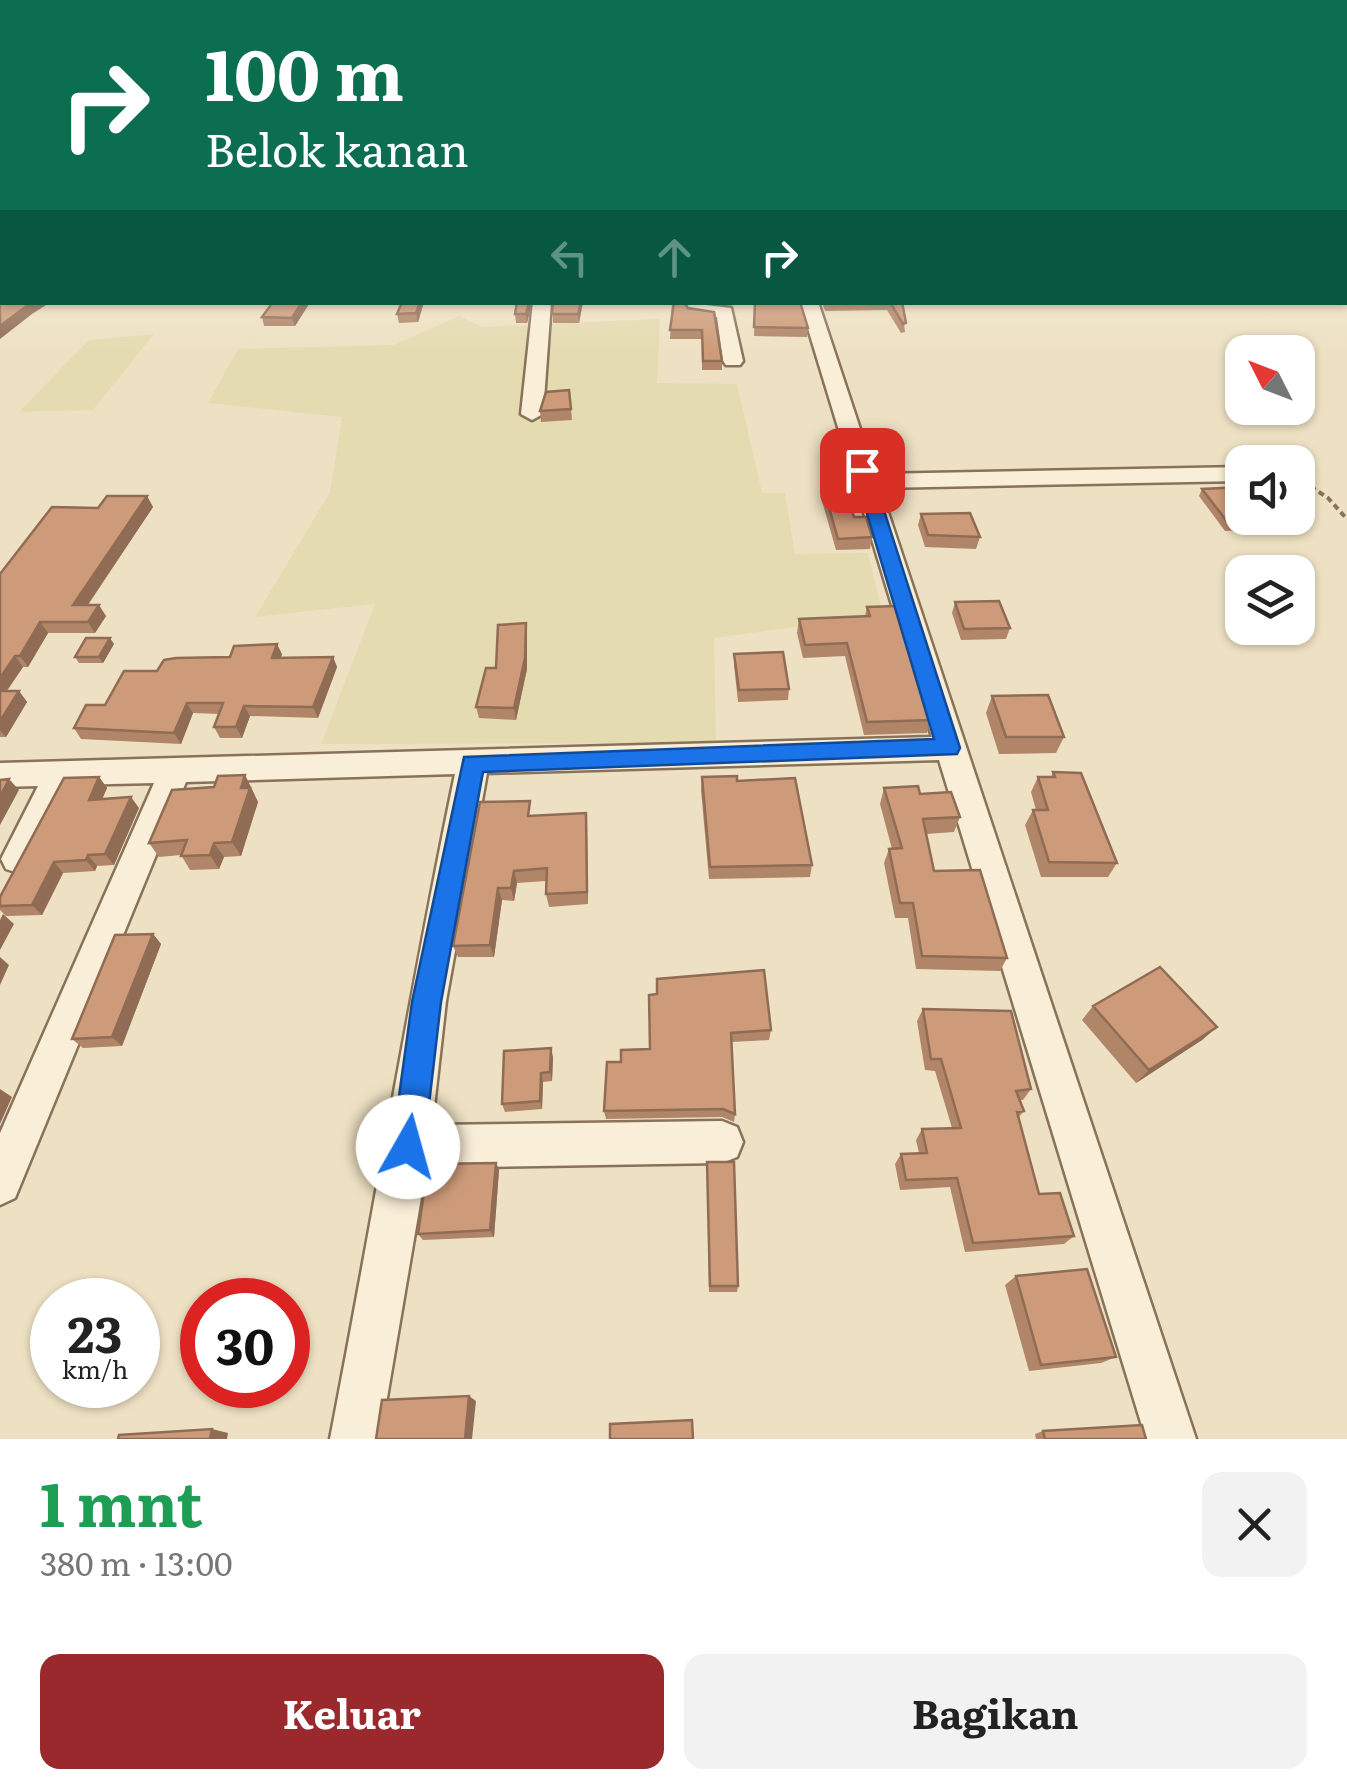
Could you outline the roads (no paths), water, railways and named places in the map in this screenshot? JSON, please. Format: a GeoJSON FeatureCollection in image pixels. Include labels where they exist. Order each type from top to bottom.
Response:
{"type":"FeatureCollection","features":[{"type":"Feature","properties":{"kind":"street"},"geometry":{"type":"LineString","coordinates":[[532,414],[542,305]]}},
{"type":"Feature","properties":{"kind":"street"},"geometry":{"type":"LineString","coordinates":[[692,305],[696,310],[725,312],[732,361]]}},
{"type":"Feature","properties":{"kind":"street"},"geometry":{"type":"LineString","coordinates":[[810,305],[1171,1439]]}},
{"type":"Feature","properties":{"kind":"street"},"geometry":{"type":"LineString","coordinates":[[866,481],[1225,474]]}},
{"type":"Feature","properties":{"kind":"street"},"geometry":{"type":"LineString","coordinates":[[0,775],[948,748]]}},
{"type":"Feature","properties":{"kind":"street"},"geometry":{"type":"LineString","coordinates":[[355,1439],[408,1147],[426,1002],[472,763]]}},
{"type":"Feature","properties":{"kind":"street"},"geometry":{"type":"LineString","coordinates":[[0,1183],[176,769]]}},
{"type":"Feature","properties":{"kind":"street"},"geometry":{"type":"LineString","coordinates":[[18,859],[61,773]]}},
{"type":"Feature","properties":{"kind":"street"},"geometry":{"type":"LineString","coordinates":[[408,1147],[722,1142]]}}]}
